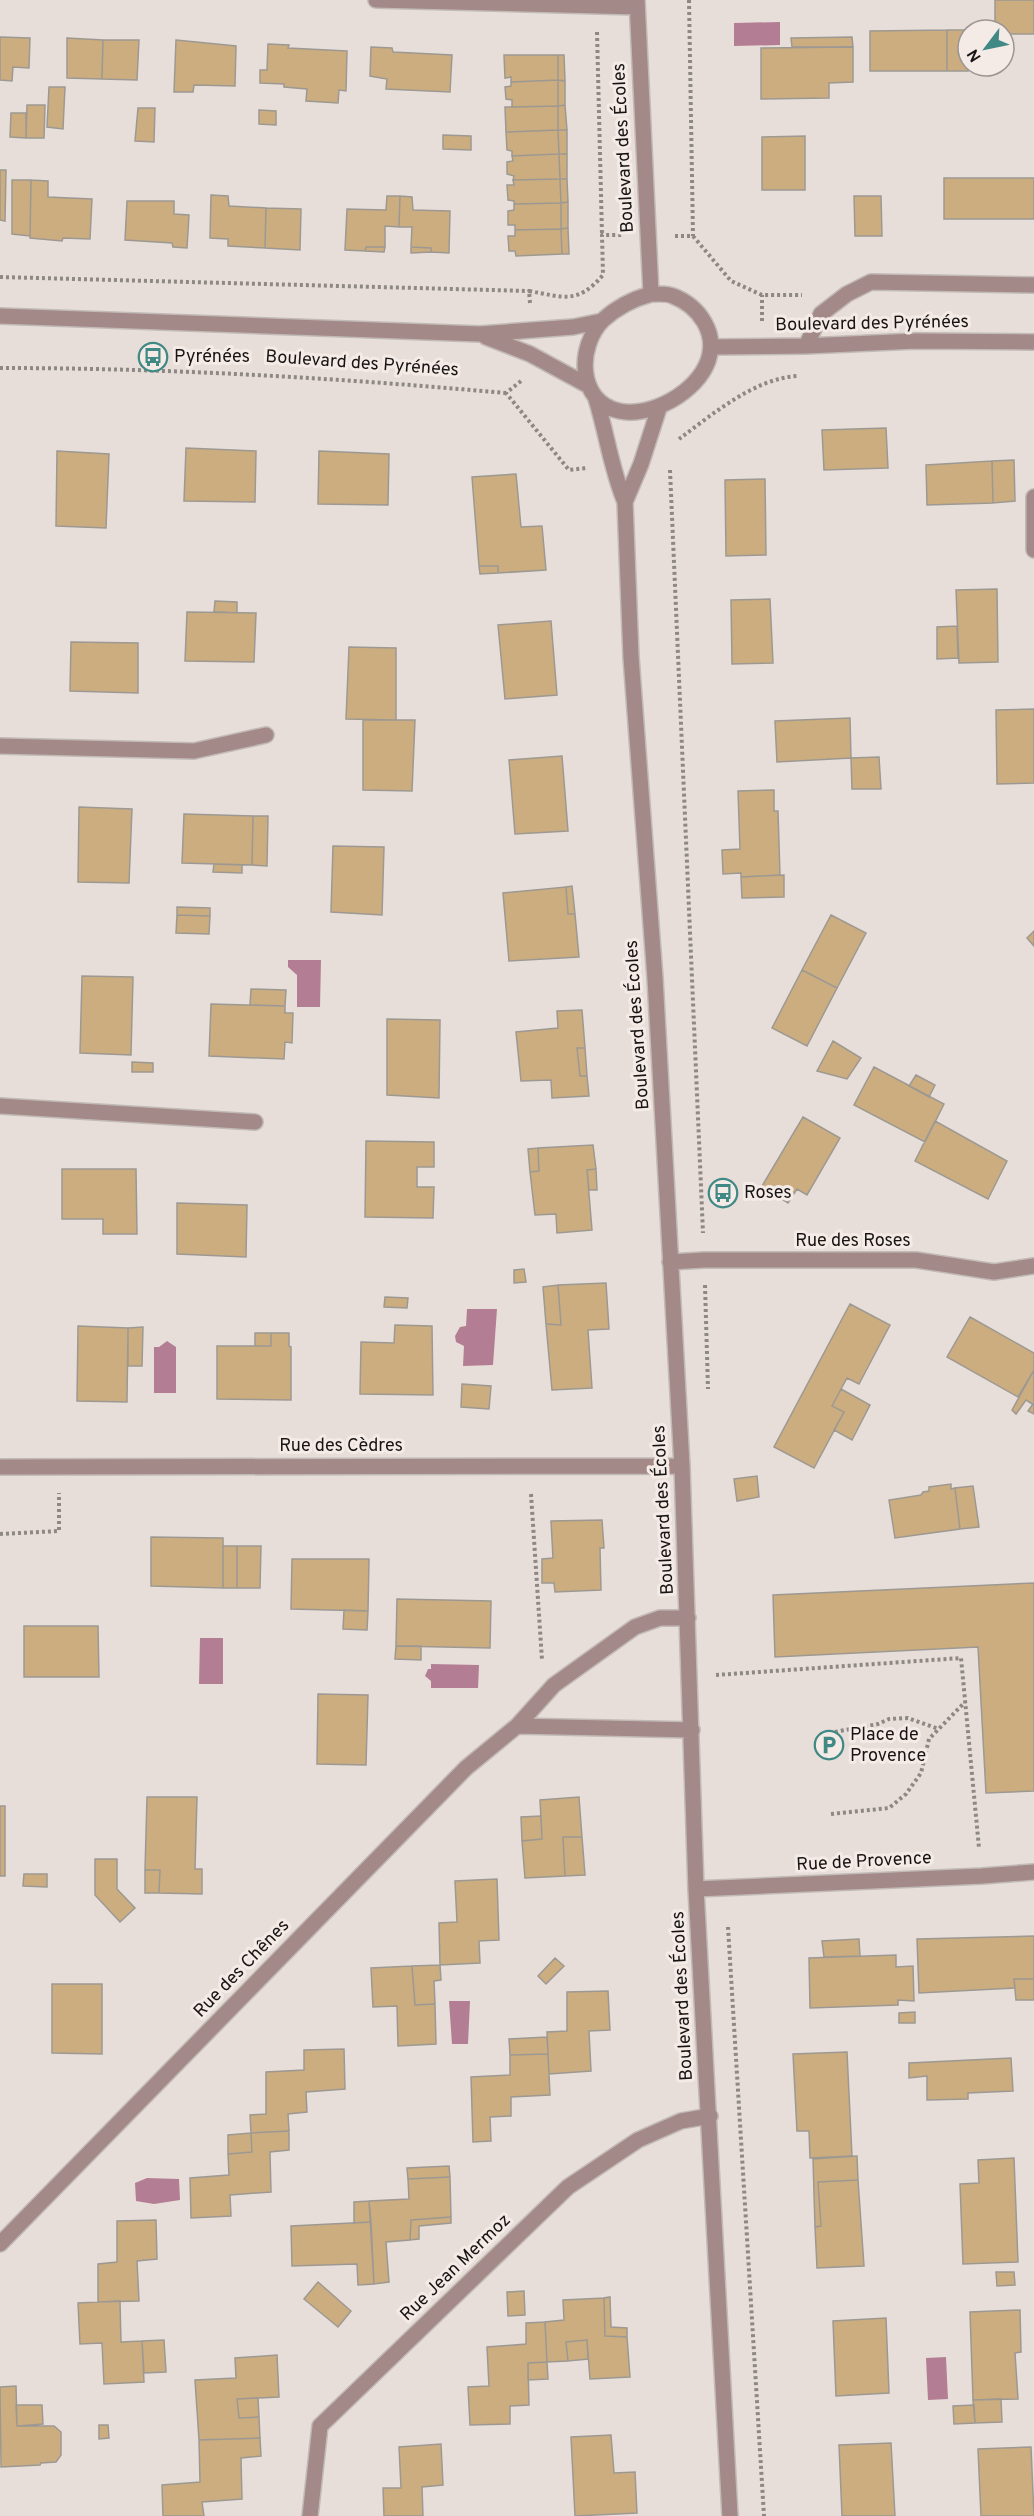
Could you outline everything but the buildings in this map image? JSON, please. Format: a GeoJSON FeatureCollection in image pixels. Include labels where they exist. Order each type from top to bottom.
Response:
{"type":"FeatureCollection","features":[{"type":"Feature","properties":{"kind":"street"},"geometry":{"type":"LineString","coordinates":[[376,0],[637,4]]}},
{"type":"Feature","properties":{"kind":"street","name":"Boulevard des Écoles"},"geometry":{"type":"LineString","coordinates":[[637,4],[651,294]]}},
{"type":"Feature","properties":{"kind":"street"},"geometry":{"type":"LineString","coordinates":[[806,346],[821,314],[848,294],[871,282],[1034,285]]}},
{"type":"Feature","properties":{"kind":"street"},"geometry":{"type":"LineString","coordinates":[[651,294],[671,295],[699,314],[709,332],[711,347],[708,363],[676,397],[659,408],[640,413],[609,409],[593,393],[585,370],[585,353],[591,336],[602,321],[634,299],[651,294]]}},
{"type":"Feature","properties":{"kind":"street","name":"Boulevard des Pyrénées"},"geometry":{"type":"LineString","coordinates":[[0,316],[480,334],[531,331],[602,321]]}},
{"type":"Feature","properties":{"kind":"street","name":"Boulevard des Pyrénées"},"geometry":{"type":"LineString","coordinates":[[480,334],[530,354],[593,393]]}},
{"type":"Feature","properties":{"kind":"street","name":"Boulevard des Pyrénées"},"geometry":{"type":"LineString","coordinates":[[711,347],[916,341],[1034,342]]}},
{"type":"Feature","properties":{"kind":"street","name":"Boulevard des Écoles"},"geometry":{"type":"LineString","coordinates":[[593,393],[607,432],[613,466],[626,502],[631,657],[655,978],[682,1466],[696,1888],[730,2516]]}},
{"type":"Feature","properties":{"kind":"street","name":"Boulevard des Écoles"},"geometry":{"type":"LineString","coordinates":[[626,502],[659,408]]}},
{"type":"Feature","properties":{"kind":"street"},"geometry":{"type":"LineString","coordinates":[[1034,497],[1034,550]]}},
{"type":"Feature","properties":{"kind":"street"},"geometry":{"type":"LineString","coordinates":[[0,746],[194,751],[266,735]]}},
{"type":"Feature","properties":{"kind":"street"},"geometry":{"type":"LineString","coordinates":[[0,1106],[255,1122]]}},
{"type":"Feature","properties":{"kind":"street","name":"Rue des Roses"},"geometry":{"type":"LineString","coordinates":[[670,1262],[916,1260],[994,1272],[1034,1266]]}},
{"type":"Feature","properties":{"kind":"street","name":"Rue des Cèdres"},"geometry":{"type":"LineString","coordinates":[[0,1467],[59,1465],[682,1466]]}},
{"type":"Feature","properties":{"kind":"street","name":"Rue des Chênes"},"geometry":{"type":"LineString","coordinates":[[0,2244],[458,1776],[517,1726],[554,1685],[635,1627],[660,1618],[688,1618]]}},
{"type":"Feature","properties":{"kind":"street"},"geometry":{"type":"LineString","coordinates":[[517,1726],[692,1730]]}},
{"type":"Feature","properties":{"kind":"street","name":"Rue de Provence"},"geometry":{"type":"LineString","coordinates":[[696,1888],[1034,1872]]}},
{"type":"Feature","properties":{"kind":"street","name":"Rue Jean Mermoz"},"geometry":{"type":"LineString","coordinates":[[310,2516],[321,2426],[568,2187],[638,2140],[681,2121],[710,2116]]}},
{"type":"Feature","properties":{"kind":"path"},"geometry":{"type":"LineString","coordinates":[[689,0],[693,237],[731,281],[762,295]]}},
{"type":"Feature","properties":{"kind":"path","name":"Boulevard des Écoles"},"geometry":{"type":"LineString","coordinates":[[0,277],[529,291],[566,298],[589,291],[603,275],[596,28]]}},
{"type":"Feature","properties":{"kind":"path"},"geometry":{"type":"LineString","coordinates":[[602,235],[693,237]]}},
{"type":"Feature","properties":{"kind":"path"},"geometry":{"type":"LineString","coordinates":[[529,291],[531,331]]}},
{"type":"Feature","properties":{"kind":"path"},"geometry":{"type":"LineString","coordinates":[[530,354],[521,382],[506,393],[569,470],[613,466]]}},
{"type":"Feature","properties":{"kind":"path","name":"Boulevard des Pyrénées"},"geometry":{"type":"LineString","coordinates":[[0,368],[101,368],[405,384],[506,393]]}},
{"type":"Feature","properties":{"kind":"path"},"geometry":{"type":"LineString","coordinates":[[674,443],[760,384]]}},
{"type":"Feature","properties":{"kind":"path"},"geometry":{"type":"LineString","coordinates":[[0,1534],[59,1531],[59,1465]]}},
{"type":"Feature","properties":{"kind":"path"},"geometry":{"type":"LineString","coordinates":[[531,1492],[542,1667]]}},
{"type":"Feature","properties":{"kind":"path"},"geometry":{"type":"LineString","coordinates":[[689,1675],[961,1658],[981,1876]]}},
{"type":"Feature","properties":{"kind":"path"},"geometry":{"type":"LineString","coordinates":[[831,1814],[889,1808],[906,1794],[921,1773],[929,1739],[965,1702]]}},
{"type":"Feature","properties":{"kind":"path"},"geometry":{"type":"LineString","coordinates":[[829,1733],[878,1724],[889,1719],[908,1718],[939,1729]]}},
{"type":"Feature","properties":{"kind":"shaded area"},"geometry":{"type":"Polygon","coordinates":[[[780,22],[780,45],[734,46],[734,23],[780,22]]]}},
{"type":"Feature","properties":{"kind":"shaded area"},"geometry":{"type":"Polygon","coordinates":[[[288,960],[321,960],[320,1007],[297,1007],[297,975],[288,967],[288,960]]]}},
{"type":"Feature","properties":{"kind":"shaded area"},"geometry":{"type":"Polygon","coordinates":[[[467,1309],[497,1309],[493,1365],[463,1366],[464,1346],[456,1342],[455,1336],[460,1327],[466,1326],[467,1309]]]}},
{"type":"Feature","properties":{"kind":"shaded area"},"geometry":{"type":"Polygon","coordinates":[[[167,1341],[176,1347],[176,1393],[154,1393],[154,1347],[159,1347],[167,1341]]]}},
{"type":"Feature","properties":{"kind":"shaded area"},"geometry":{"type":"Polygon","coordinates":[[[200,1638],[223,1638],[223,1684],[199,1684],[200,1638]]]}},
{"type":"Feature","properties":{"kind":"shaded area"},"geometry":{"type":"Polygon","coordinates":[[[431,1664],[479,1665],[478,1688],[431,1688],[431,1681],[425,1676],[428,1669],[431,1669],[431,1664]]]}},
{"type":"Feature","properties":{"kind":"shaded area"},"geometry":{"type":"Polygon","coordinates":[[[449,2001],[470,2001],[468,2044],[452,2044],[449,2001]]]}},
{"type":"Feature","properties":{"kind":"shaded area"},"geometry":{"type":"Polygon","coordinates":[[[147,2178],[179,2179],[180,2200],[154,2204],[136,2201],[135,2183],[147,2178]]]}},
{"type":"Feature","properties":{"kind":"shaded area"},"geometry":{"type":"Polygon","coordinates":[[[946,2357],[948,2399],[928,2400],[926,2358],[946,2357]]]}},
{"type":"Feature","properties":{"kind":"place","name":"Pyrénées"},"geometry":{"type":"Point","coordinates":[153,357]}},
{"type":"Feature","properties":{"kind":"place","name":"Roses"},"geometry":{"type":"Point","coordinates":[723,1193]}},
{"type":"Feature","properties":{"kind":"place","name":"Place de Provence"},"geometry":{"type":"Point","coordinates":[829,1745]}}]}
